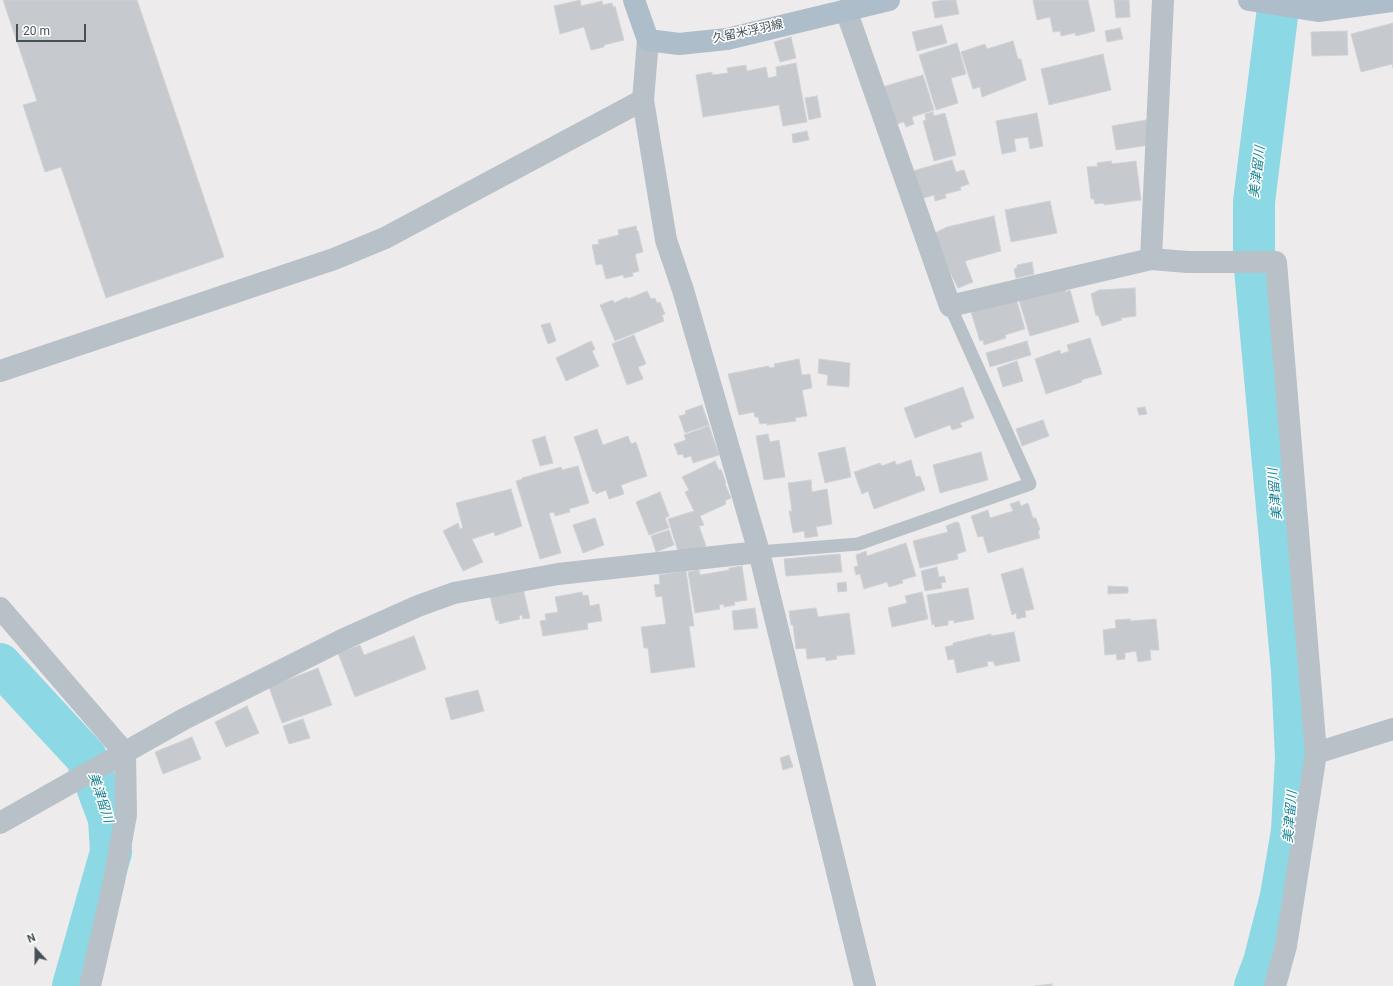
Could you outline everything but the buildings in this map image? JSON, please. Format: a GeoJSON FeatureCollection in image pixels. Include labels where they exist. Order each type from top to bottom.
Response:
{"type":"FeatureCollection","features":[{"type":"Feature","properties":{"kind":"main road"},"geometry":{"type":"LineString","coordinates":[[634,0],[648,40]]}},
{"type":"Feature","properties":{"kind":"main road","name":"久留米浮羽線"},"geometry":{"type":"LineString","coordinates":[[648,40],[679,44],[727,39],[889,0]]}},
{"type":"Feature","properties":{"kind":"main road"},"geometry":{"type":"LineString","coordinates":[[1249,0],[1318,11],[1393,1]]}},
{"type":"Feature","properties":{"kind":"street"},"geometry":{"type":"LineString","coordinates":[[1151,259],[1163,0]]}},
{"type":"Feature","properties":{"kind":"street"},"geometry":{"type":"LineString","coordinates":[[846,10],[950,306],[1151,259],[1187,262],[1276,262],[1316,753],[1286,946],[1275,986]]}},
{"type":"Feature","properties":{"kind":"street"},"geometry":{"type":"LineString","coordinates":[[648,40],[643,100],[666,240],[683,290],[759,552],[865,986]]}},
{"type":"Feature","properties":{"kind":"street"},"geometry":{"type":"LineString","coordinates":[[0,371],[334,258],[385,238],[643,100]]}},
{"type":"Feature","properties":{"kind":"street"},"geometry":{"type":"LineString","coordinates":[[0,823],[184,719],[344,639],[418,606],[454,593],[558,574],[759,552]]}},
{"type":"Feature","properties":{"kind":"street"},"geometry":{"type":"LineString","coordinates":[[0,608],[120,756],[126,814],[114,881],[90,986]]}},
{"type":"Feature","properties":{"kind":"street"},"geometry":{"type":"LineString","coordinates":[[1316,753],[1393,729]]}},
{"type":"Feature","properties":{"kind":"lane"},"geometry":{"type":"LineString","coordinates":[[759,552],[858,544],[1030,484],[950,306]]}},
{"type":"Feature","properties":{"kind":"waterway","name":"美津留川"},"geometry":{"type":"LineString","coordinates":[[1255,986],[1264,962],[1281,896],[1292,831],[1296,758],[1292,670],[1254,258],[1254,202],[1279,0]]}},
{"type":"Feature","properties":{"kind":"waterway","name":"美津留川"},"geometry":{"type":"LineString","coordinates":[[0,664],[86,757],[109,819],[111,852],[73,986]]}}]}
